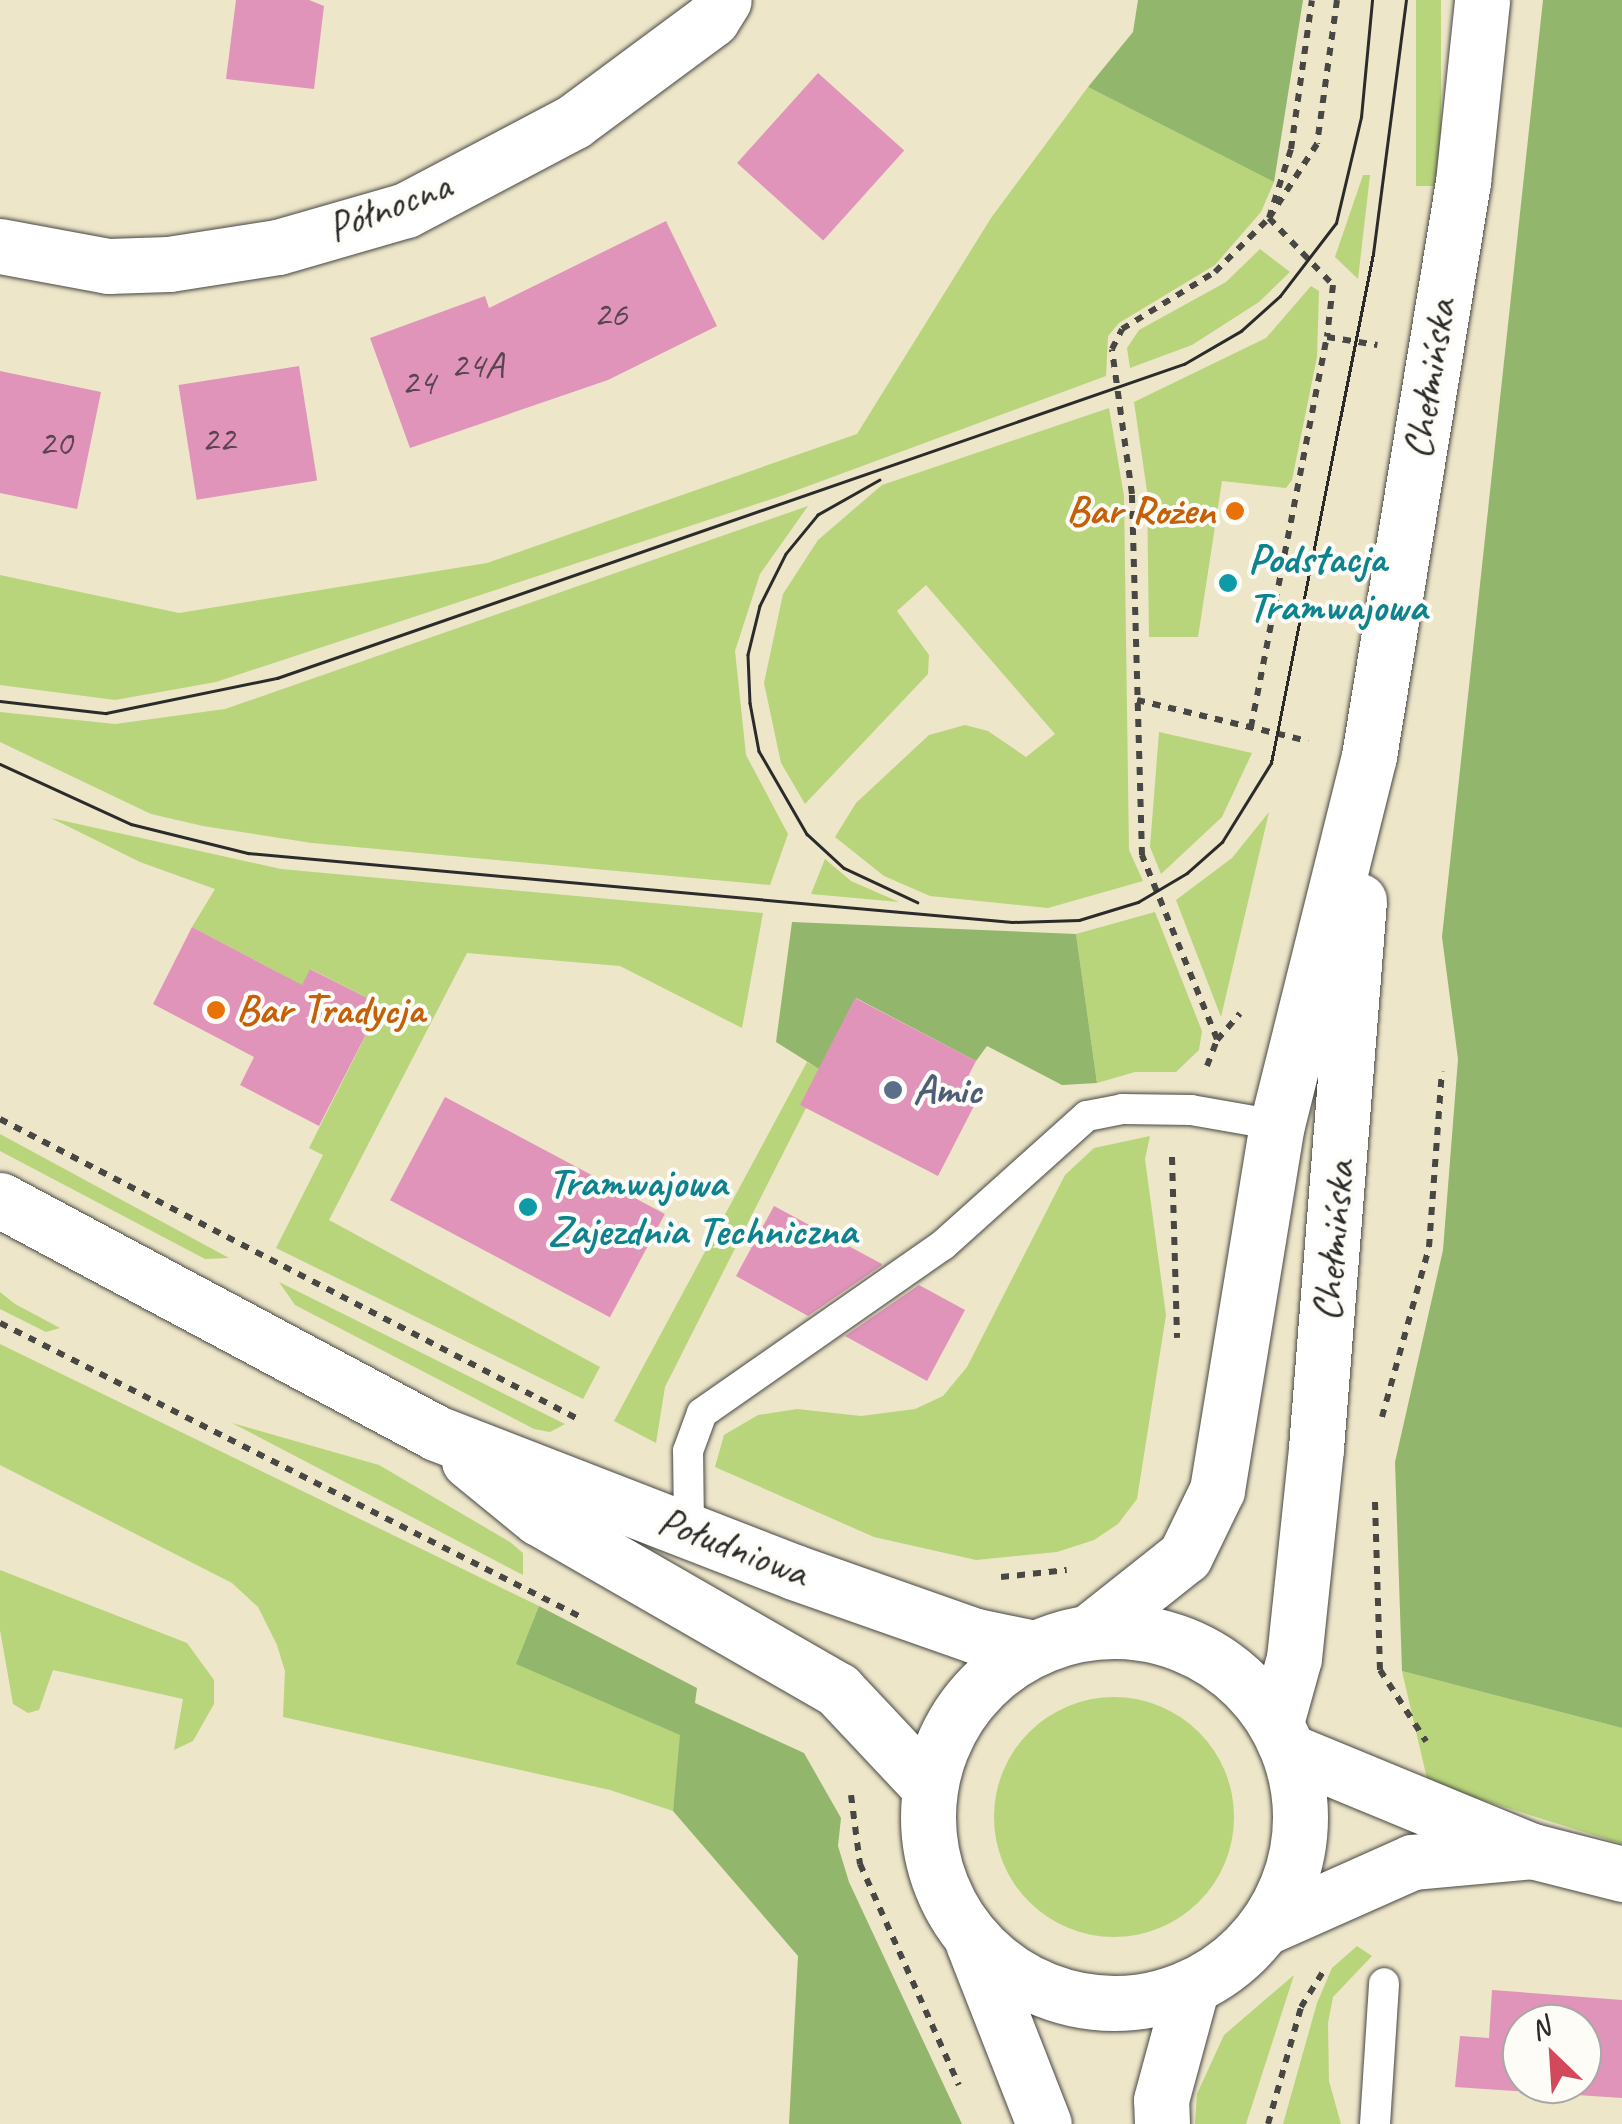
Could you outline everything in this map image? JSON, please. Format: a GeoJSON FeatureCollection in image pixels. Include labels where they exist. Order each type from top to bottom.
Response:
{"type":"FeatureCollection","features":[{"type":"Feature","properties":{"kind":"main road","name":"Północna"},"geometry":{"type":"LineString","coordinates":[[0,246],[108,266],[169,264],[278,246],[406,210],[574,122],[712,19],[724,0]]}},
{"type":"Feature","properties":{"kind":"main road","name":"Chełmińska"},"geometry":{"type":"LineString","coordinates":[[1089,1632],[1184,1556],[1217,1490],[1277,1125],[1369,756],[1462,182],[1482,0]]}},
{"type":"Feature","properties":{"kind":"main road","name":"Chełmińska"},"geometry":{"type":"LineString","coordinates":[[1282,1737],[1316,1448],[1369,756]]}},
{"type":"Feature","properties":{"kind":"main road","name":"Południowa"},"geometry":{"type":"LineString","coordinates":[[0,1200],[436,1434],[958,1629],[1034,1648]]}},
{"type":"Feature","properties":{"kind":"main road","name":"Południowa"},"geometry":{"type":"LineString","coordinates":[[436,1434],[539,1518],[838,1690],[930,1788]]}},
{"type":"Feature","properties":{"kind":"main road"},"geometry":{"type":"LineString","coordinates":[[970,1936],[1010,1972],[1072,1998],[1113,2004],[1192,1986],[1232,1962],[1264,1928],[1287,1888],[1300,1842],[1300,1796],[1282,1737],[1250,1688],[1176,1640],[1089,1632],[1034,1648],[996,1673],[965,1706],[942,1745],[930,1788],[929,1841],[943,1891],[970,1936],[1044,2124]]}},
{"type":"Feature","properties":{"kind":"main road"},"geometry":{"type":"LineString","coordinates":[[1282,1737],[1532,1850],[1622,1874]]}},
{"type":"Feature","properties":{"kind":"main road"},"geometry":{"type":"LineString","coordinates":[[1264,1928],[1412,1862],[1532,1850]]}},
{"type":"Feature","properties":{"kind":"main road"},"geometry":{"type":"LineString","coordinates":[[1162,2124],[1161,2100],[1192,1986]]}},
{"type":"Feature","properties":{"kind":"lane"},"geometry":{"type":"LineString","coordinates":[[689,1528],[688,1451],[702,1413],[737,1384],[942,1245],[1087,1116],[1122,1109],[1191,1110],[1277,1125]]}},
{"type":"Feature","properties":{"kind":"lane"},"geometry":{"type":"LineString","coordinates":[[1375,2124],[1384,1983]]}},
{"type":"Feature","properties":{"kind":"path"},"geometry":{"type":"LineString","coordinates":[[1269,218],[1292,149],[1312,0]]}},
{"type":"Feature","properties":{"kind":"path"},"geometry":{"type":"LineString","coordinates":[[1217,1040],[1142,855],[1132,494],[1112,349],[1122,328],[1215,272],[1269,218],[1317,144],[1337,0]]}},
{"type":"Feature","properties":{"kind":"path"},"geometry":{"type":"LineString","coordinates":[[1250,727],[1327,337],[1332,285],[1269,218]]}},
{"type":"Feature","properties":{"kind":"path"},"geometry":{"type":"LineString","coordinates":[[1327,337],[1381,346],[1378,360]]}},
{"type":"Feature","properties":{"kind":"path"},"geometry":{"type":"LineString","coordinates":[[1137,700],[1308,741]]}},
{"type":"Feature","properties":{"kind":"path"},"geometry":{"type":"LineString","coordinates":[[1304,760],[1312,722]]}},
{"type":"Feature","properties":{"kind":"path"},"geometry":{"type":"LineString","coordinates":[[1176,1352],[1180,1297],[1168,1166],[1217,1040],[1244,1007]]}},
{"type":"Feature","properties":{"kind":"path"},"geometry":{"type":"LineString","coordinates":[[1316,1448],[1373,1449],[1429,1247],[1442,1070]]}},
{"type":"Feature","properties":{"kind":"path"},"geometry":{"type":"LineString","coordinates":[[0,1119],[584,1423]]}},
{"type":"Feature","properties":{"kind":"path"},"geometry":{"type":"LineString","coordinates":[[0,1322],[588,1620]]}},
{"type":"Feature","properties":{"kind":"path"},"geometry":{"type":"LineString","coordinates":[[1374,1486],[1380,1670],[1432,1750]]}},
{"type":"Feature","properties":{"kind":"path"},"geometry":{"type":"LineString","coordinates":[[990,1577],[1042,1577],[1077,1566]]}},
{"type":"Feature","properties":{"kind":"path"},"geometry":{"type":"LineString","coordinates":[[845,1784],[854,1799],[860,1864],[961,2089]]}},
{"type":"Feature","properties":{"kind":"path"},"geometry":{"type":"LineString","coordinates":[[1268,2124],[1301,2008]]}},
{"type":"Feature","properties":{"kind":"green space"},"geometry":{"type":"Polygon","coordinates":[[[1138,0],[1303,0],[1274,182],[1088,87],[1133,32],[1138,0]]]}},
{"type":"Feature","properties":{"kind":"green space"},"geometry":{"type":"Polygon","coordinates":[[[1416,0],[1441,0],[1441,186],[1416,186],[1416,0]]]}},
{"type":"Feature","properties":{"kind":"green space"},"geometry":{"type":"Polygon","coordinates":[[[1543,0],[1622,0],[1622,1728],[1402,1671],[1395,1462],[1443,1250],[1458,1059],[1442,937],[1543,0]]]}},
{"type":"Feature","properties":{"kind":"green space"},"geometry":{"type":"Polygon","coordinates":[[[1088,87],[1274,182],[1261,212],[1215,265],[1119,323],[1108,336],[1106,376],[781,496],[216,682],[115,700],[0,685],[0,575],[179,613],[487,563],[857,434],[991,218],[1088,87]]]}},
{"type":"Feature","properties":{"kind":"green space"},"geometry":{"type":"Polygon","coordinates":[[[1363,175],[1370,175],[1358,279],[1335,257],[1363,175]]]}},
{"type":"Feature","properties":{"kind":"green space"},"geometry":{"type":"Polygon","coordinates":[[[1260,249],[1290,272],[1259,302],[1192,345],[1130,368],[1127,348],[1139,330],[1226,282],[1260,249]]]}},
{"type":"Feature","properties":{"kind":"green space"},"geometry":{"type":"Polygon","coordinates":[[[1311,286],[1319,291],[1317,357],[1292,480],[1286,488],[1222,481],[1198,637],[1149,637],[1147,491],[1134,402],[1266,338],[1311,286]]]}},
{"type":"Feature","properties":{"kind":"green space"},"geometry":{"type":"Polygon","coordinates":[[[1109,408],[1124,496],[1129,850],[1143,881],[1048,908],[930,896],[884,876],[835,837],[856,803],[929,735],[965,725],[988,731],[1026,757],[1055,734],[926,585],[897,611],[929,655],[928,674],[805,804],[781,763],[764,683],[783,594],[818,540],[882,485],[1109,408]]]}},
{"type":"Feature","properties":{"kind":"green space"},"geometry":{"type":"Polygon","coordinates":[[[808,506],[760,574],[735,651],[746,755],[788,834],[770,885],[312,843],[203,826],[151,814],[0,742],[0,712],[115,724],[225,709],[808,506]]]}},
{"type":"Feature","properties":{"kind":"green space"},"geometry":{"type":"Polygon","coordinates":[[[1159,732],[1252,753],[1222,817],[1161,874],[1150,847],[1159,732]]]}},
{"type":"Feature","properties":{"kind":"green space"},"geometry":{"type":"Polygon","coordinates":[[[1269,812],[1221,1017],[1176,900],[1232,858],[1269,812]]]}},
{"type":"Feature","properties":{"kind":"green space"},"geometry":{"type":"Polygon","coordinates":[[[51,818],[281,869],[763,913],[742,1028],[620,966],[467,953],[329,1220],[600,1367],[583,1399],[276,1248],[323,1155],[309,1148],[381,1005],[311,969],[297,995],[279,973],[192,927],[215,889],[140,862],[51,818]]]}},
{"type":"Feature","properties":{"kind":"green space"},"geometry":{"type":"Polygon","coordinates":[[[825,859],[851,881],[899,902],[811,894],[825,859]]]}},
{"type":"Feature","properties":{"kind":"green space"},"geometry":{"type":"Polygon","coordinates":[[[1155,912],[1202,1031],[1199,1050],[1176,1072],[1135,1072],[1097,1083],[1076,934],[1155,912]]]}},
{"type":"Feature","properties":{"kind":"green space"},"geometry":{"type":"Polygon","coordinates":[[[792,922],[1076,934],[1097,1083],[1062,1085],[987,1046],[976,1061],[856,998],[819,1069],[776,1042],[792,922]]]}},
{"type":"Feature","properties":{"kind":"green space"},"geometry":{"type":"Polygon","coordinates":[[[807,1062],[819,1069],[806,1108],[665,1387],[656,1443],[614,1421],[807,1062]]]}},
{"type":"Feature","properties":{"kind":"green space"},"geometry":{"type":"Polygon","coordinates":[[[0,1134],[229,1258],[205,1259],[0,1151],[0,1134]]]}},
{"type":"Feature","properties":{"kind":"green space"},"geometry":{"type":"Polygon","coordinates":[[[1150,1136],[1145,1159],[1166,1315],[1137,1499],[1118,1524],[1094,1540],[1057,1552],[976,1560],[874,1537],[715,1467],[724,1435],[758,1415],[797,1409],[861,1416],[915,1409],[943,1396],[967,1367],[1065,1175],[1094,1148],[1150,1136]]]}},
{"type":"Feature","properties":{"kind":"green space"},"geometry":{"type":"Polygon","coordinates":[[[279,1282],[565,1424],[550,1432],[534,1429],[295,1305],[279,1282]]]}},
{"type":"Feature","properties":{"kind":"green space"},"geometry":{"type":"Polygon","coordinates":[[[0,1292],[60,1328],[46,1332],[0,1309],[0,1292]]]}},
{"type":"Feature","properties":{"kind":"green space"},"geometry":{"type":"Polygon","coordinates":[[[0,1344],[539,1606],[517,1664],[681,1735],[673,1811],[610,1790],[283,1717],[285,1671],[277,1645],[258,1607],[232,1583],[0,1465],[0,1344]]]}},
{"type":"Feature","properties":{"kind":"green space"},"geometry":{"type":"Polygon","coordinates":[[[232,1423],[379,1465],[510,1542],[523,1553],[523,1575],[232,1423]]]}},
{"type":"Feature","properties":{"kind":"green space"},"geometry":{"type":"Polygon","coordinates":[[[0,1570],[187,1643],[214,1680],[214,1704],[193,1741],[174,1750],[183,1699],[53,1670],[39,1710],[28,1713],[13,1704],[0,1630],[0,1570]]]}},
{"type":"Feature","properties":{"kind":"green space"},"geometry":{"type":"Polygon","coordinates":[[[539,1606],[697,1688],[695,1703],[804,1753],[841,1818],[838,1846],[849,1882],[962,2124],[789,2124],[798,1956],[673,1811],[680,1735],[516,1664],[539,1606]]]}},
{"type":"Feature","properties":{"kind":"green space"},"geometry":{"type":"Polygon","coordinates":[[[1402,1671],[1622,1728],[1622,1844],[1428,1783],[1402,1671]]]}},
{"type":"Feature","properties":{"kind":"green space"},"geometry":{"type":"Polygon","coordinates":[[[1114,1697],[1160,1706],[1199,1732],[1225,1771],[1234,1817],[1225,1863],[1199,1902],[1160,1928],[1114,1937],[1068,1928],[1029,1902],[1003,1863],[994,1817],[1003,1771],[1029,1732],[1068,1706],[1114,1697]]]}},
{"type":"Feature","properties":{"kind":"green space"},"geometry":{"type":"Polygon","coordinates":[[[1357,1946],[1372,1956],[1333,1997],[1328,2023],[1329,2081],[1341,2124],[1283,2124],[1317,2003],[1332,1968],[1357,1946]]]}},
{"type":"Feature","properties":{"kind":"green space"},"geometry":{"type":"Polygon","coordinates":[[[1294,1975],[1246,2124],[1195,2124],[1197,2094],[1224,2035],[1294,1975]]]}},
{"type":"Feature","properties":{"kind":"building"},"geometry":{"type":"Polygon","coordinates":[[[236,0],[309,0],[324,6],[314,89],[226,79],[236,0]]]}},
{"type":"Feature","properties":{"kind":"building"},"geometry":{"type":"Polygon","coordinates":[[[818,73],[904,151],[823,241],[737,163],[818,73]]]}},
{"type":"Feature","properties":{"kind":"building"},"geometry":{"type":"Polygon","coordinates":[[[666,221],[717,326],[608,380],[410,448],[370,338],[485,296],[489,308],[666,221]]]}},
{"type":"Feature","properties":{"kind":"building"},"geometry":{"type":"Polygon","coordinates":[[[299,366],[317,481],[197,500],[179,385],[299,366]]]}},
{"type":"Feature","properties":{"kind":"building"},"geometry":{"type":"Polygon","coordinates":[[[0,371],[101,392],[77,509],[0,493],[0,371]]]}},
{"type":"Feature","properties":{"kind":"building"},"geometry":{"type":"Polygon","coordinates":[[[192,927],[302,985],[310,969],[381,1005],[319,1126],[240,1085],[254,1057],[153,1004],[192,927]]]}},
{"type":"Feature","properties":{"kind":"building"},"geometry":{"type":"Polygon","coordinates":[[[855,998],[976,1061],[959,1094],[976,1102],[938,1176],[800,1105],[855,998]]]}},
{"type":"Feature","properties":{"kind":"building","name":"Tramwajowa Zajezdnia Techniczna"},"geometry":{"type":"Polygon","coordinates":[[[445,1097],[665,1214],[610,1317],[390,1200],[445,1097]]]}},
{"type":"Feature","properties":{"kind":"building"},"geometry":{"type":"Polygon","coordinates":[[[774,1206],[882,1265],[808,1316],[736,1276],[774,1206]]]}},
{"type":"Feature","properties":{"kind":"building"},"geometry":{"type":"Polygon","coordinates":[[[919,1285],[965,1310],[927,1381],[845,1336],[919,1285]]]}},
{"type":"Feature","properties":{"kind":"building"},"geometry":{"type":"Polygon","coordinates":[[[1492,1990],[1622,2000],[1622,2098],[1602,2097],[1602,2004],[1502,2004],[1502,2090],[1455,2087],[1460,2036],[1489,2038],[1492,1990]]]}},
{"type":"Feature","properties":{"kind":"tram line"},"geometry":{"type":"LineString","coordinates":[[0,701],[106,713],[277,678],[1184,364],[1241,331],[1280,296],[1336,223],[1361,117],[1372,0]]}},
{"type":"Feature","properties":{"kind":"tram line"},"geometry":{"type":"LineString","coordinates":[[0,764],[131,824],[248,853],[1012,922],[1079,920],[1138,902],[1187,873],[1222,842],[1271,763],[1373,254],[1406,0]]}},
{"type":"Feature","properties":{"kind":"tram line"},"geometry":{"type":"LineString","coordinates":[[880,480],[818,515],[786,554],[760,606],[748,655],[750,703],[759,751],[807,834],[844,868],[917,902]]}},
{"type":"Feature","properties":{"kind":"place","name":"Bar Rożen"},"geometry":{"type":"Point","coordinates":[1235,511]}},
{"type":"Feature","properties":{"kind":"place","name":"Podstacja Tramwajowa"},"geometry":{"type":"Point","coordinates":[1228,583]}},
{"type":"Feature","properties":{"kind":"place","name":"Bar Tradycja"},"geometry":{"type":"Point","coordinates":[216,1010]}},
{"type":"Feature","properties":{"kind":"place","name":"Amic"},"geometry":{"type":"Point","coordinates":[893,1090]}},
{"type":"Feature","properties":{"kind":"place","name":"Tramwajowa Zajezdnia Techniczna"},"geometry":{"type":"Point","coordinates":[528,1207]}}]}
